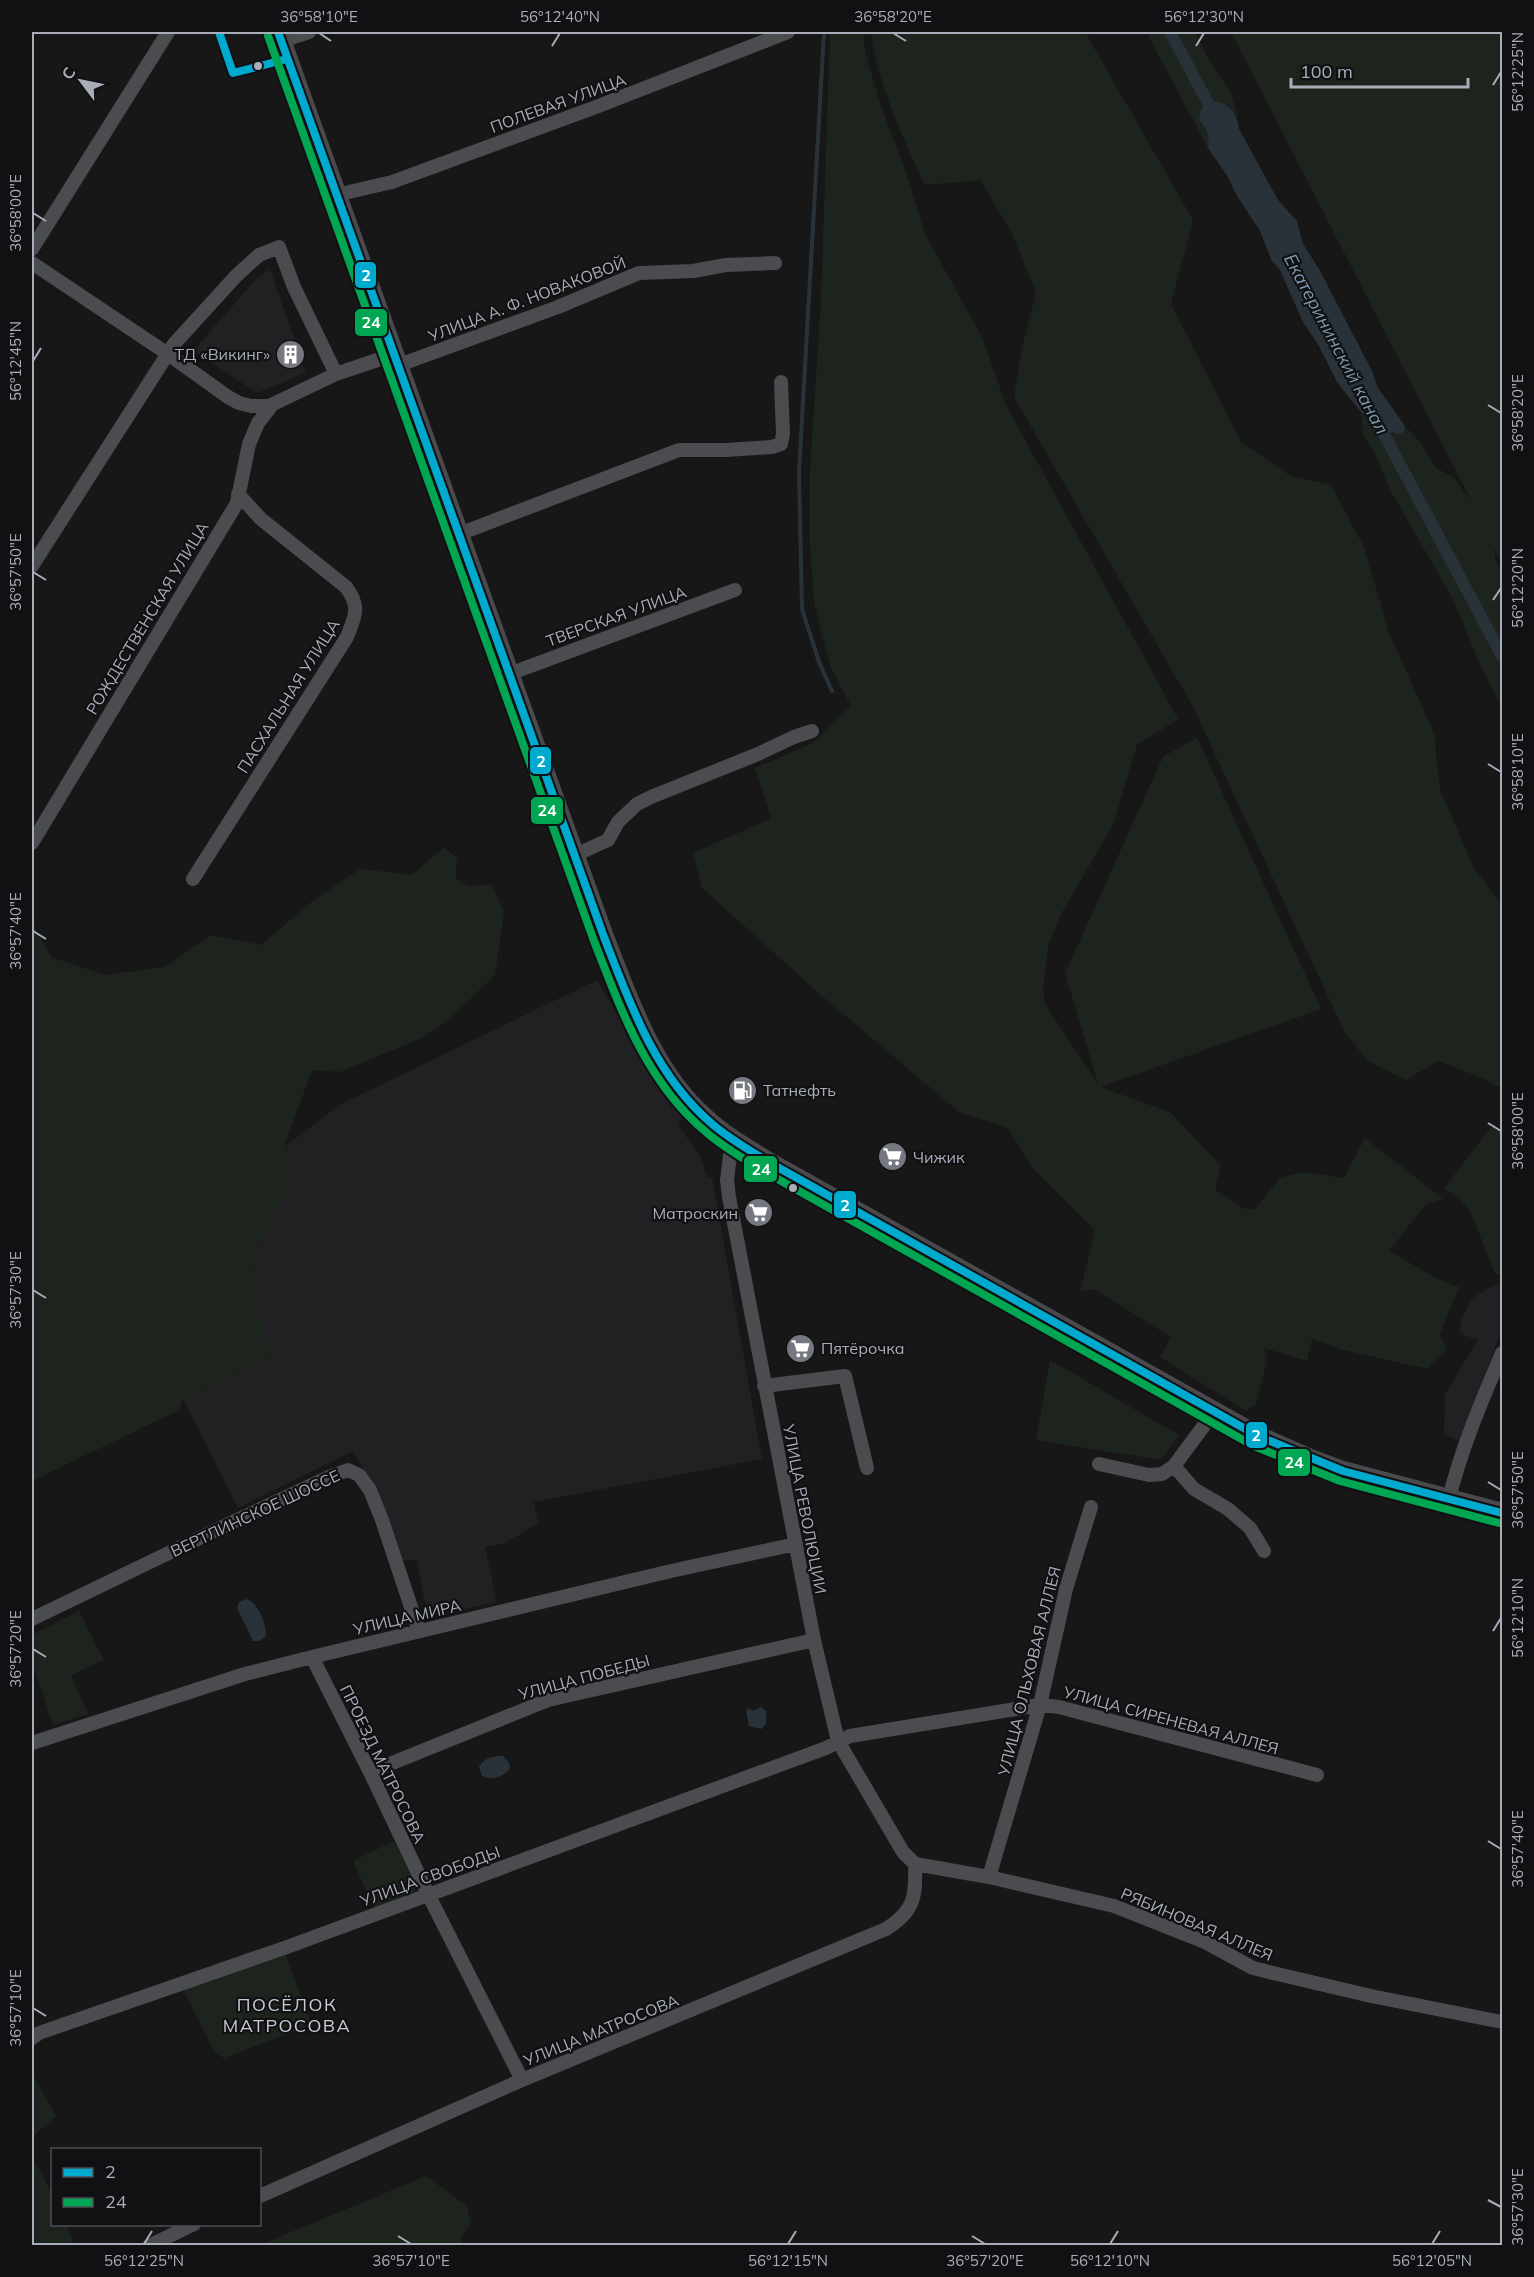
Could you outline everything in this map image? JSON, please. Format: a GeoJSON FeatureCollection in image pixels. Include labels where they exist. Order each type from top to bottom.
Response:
{"type":"FeatureCollection","features":[{"type":"Feature","properties":{"kind":"main road"},"geometry":{"type":"LineString","coordinates":[[280,36],[627,996],[664,1070],[692,1105],[732,1139],[796,1178],[1258,1436],[1343,1471],[1503,1513]]}},
{"type":"Feature","properties":{"kind":"street"},"geometry":{"type":"LineString","coordinates":[[32,249],[168,32]]}},
{"type":"Feature","properties":{"kind":"street"},"geometry":{"type":"LineString","coordinates":[[280,36],[309,32]]}},
{"type":"Feature","properties":{"kind":"street","name":"ПОЛЕВАЯ УЛИЦА"},"geometry":{"type":"LineString","coordinates":[[336,195],[392,182],[596,107],[788,32]]}},
{"type":"Feature","properties":{"kind":"street"},"geometry":{"type":"LineString","coordinates":[[32,566],[174,344],[259,255],[279,247],[294,287],[336,374]]}},
{"type":"Feature","properties":{"kind":"street"},"geometry":{"type":"LineString","coordinates":[[32,263],[239,404],[251,406],[273,404]]}},
{"type":"Feature","properties":{"kind":"street","name":"УЛИЦА А. Ф. НОВАКОВОЙ"},"geometry":{"type":"LineString","coordinates":[[273,404],[336,374],[397,359],[558,307],[639,273],[693,271],[738,264],[775,263]]}},
{"type":"Feature","properties":{"kind":"street"},"geometry":{"type":"LineString","coordinates":[[459,534],[679,450],[726,450],[772,447],[781,444],[783,434],[781,382]]}},
{"type":"Feature","properties":{"kind":"street","name":"РОЖДЕСТВЕНСКАЯ УЛИЦА"},"geometry":{"type":"LineString","coordinates":[[32,843],[237,503],[249,444],[258,423],[273,404]]}},
{"type":"Feature","properties":{"kind":"street","name":"ПАСХАЛЬНАЯ УЛИЦА"},"geometry":{"type":"LineString","coordinates":[[193,879],[347,637],[356,612],[353,596],[346,587],[261,519],[238,494]]}},
{"type":"Feature","properties":{"kind":"street","name":"ТВЕРСКАЯ УЛИЦА"},"geometry":{"type":"LineString","coordinates":[[509,674],[735,590]]}},
{"type":"Feature","properties":{"kind":"street"},"geometry":{"type":"LineString","coordinates":[[575,855],[608,840],[618,822],[637,804],[651,796],[812,730]]}},
{"type":"Feature","properties":{"kind":"street","name":"УЛИЦА РЕВОЛЮЦИИ"},"geometry":{"type":"LineString","coordinates":[[732,1139],[727,1180],[729,1197],[814,1640],[838,1741],[903,1852],[915,1864]]}},
{"type":"Feature","properties":{"kind":"street"},"geometry":{"type":"LineString","coordinates":[[1449,1499],[1455,1474],[1503,1353]]}},
{"type":"Feature","properties":{"kind":"street"},"geometry":{"type":"LineString","coordinates":[[764,1386],[845,1376],[867,1468]]}},
{"type":"Feature","properties":{"kind":"street"},"geometry":{"type":"LineString","coordinates":[[1099,1464],[1149,1475],[1162,1474],[1174,1466],[1214,1412]]}},
{"type":"Feature","properties":{"kind":"street"},"geometry":{"type":"LineString","coordinates":[[1174,1466],[1194,1490],[1228,1509],[1251,1528],[1264,1551]]}},
{"type":"Feature","properties":{"kind":"street","name":"ВЕРТЛИНСКОЕ ШОССЕ"},"geometry":{"type":"LineString","coordinates":[[32,1619],[247,1515],[348,1470],[359,1475],[369,1490],[382,1520],[420,1631]]}},
{"type":"Feature","properties":{"kind":"street","name":"УЛИЦА ОЛЬХОВАЯ АЛЛЕЯ"},"geometry":{"type":"LineString","coordinates":[[989,1877],[1040,1706],[1066,1588],[1091,1508]]}},
{"type":"Feature","properties":{"kind":"street","name":"УЛИЦА МИРА"},"geometry":{"type":"LineString","coordinates":[[32,1743],[245,1674],[671,1571],[796,1544]]}},
{"type":"Feature","properties":{"kind":"street","name":"УЛИЦА ПОБЕДЫ"},"geometry":{"type":"LineString","coordinates":[[370,1772],[548,1700],[814,1640]]}},
{"type":"Feature","properties":{"kind":"street","name":"ПРОЕЗД МАТРОСОВА"},"geometry":{"type":"LineString","coordinates":[[312,1657],[522,2080]]}},
{"type":"Feature","properties":{"kind":"street","name":"УЛИЦА СИРЕНЕВАЯ АЛЛЕЯ"},"geometry":{"type":"LineString","coordinates":[[838,1741],[850,1736],[1040,1706],[1059,1707],[1317,1775]]}},
{"type":"Feature","properties":{"kind":"street","name":"УЛИЦА СВОБОДЫ"},"geometry":{"type":"LineString","coordinates":[[32,2038],[39,2033],[211,1974],[826,1748],[838,1741]]}},
{"type":"Feature","properties":{"kind":"street","name":"РЯБИНОВАЯ АЛЛЕЯ"},"geometry":{"type":"LineString","coordinates":[[915,1864],[989,1877],[1114,1906],[1205,1942],[1253,1968],[1371,1996],[1503,2022]]}},
{"type":"Feature","properties":{"kind":"street","name":"УЛИЦА МАТРОСОВА"},"geometry":{"type":"LineString","coordinates":[[261,2196],[522,2080],[886,1929],[901,1919],[910,1909],[915,1887],[915,1864]]}},
{"type":"Feature","properties":{"kind":"street"},"geometry":{"type":"LineString","coordinates":[[149,2246],[190,2226]]}},
{"type":"Feature","properties":{"kind":"shaded area"},"geometry":{"type":"Polygon","coordinates":[[[830,32],[863,32],[865,50],[879,101],[906,172],[925,234],[982,337],[1006,405],[1178,719],[1137,745],[1113,825],[1061,914],[1048,946],[1043,990],[1045,1004],[1098,1084],[1065,973],[1163,757],[1197,737],[1321,1009],[1100,1087],[1170,1112],[1221,1166],[1215,1189],[1242,1208],[1254,1210],[1280,1178],[1303,1172],[1344,1178],[1365,1138],[1443,1199],[1426,1204],[1389,1251],[1432,1276],[1459,1287],[1440,1334],[1447,1350],[1428,1369],[1343,1350],[1312,1339],[1307,1361],[1264,1348],[1267,1360],[1256,1404],[1246,1411],[1160,1357],[1171,1337],[1094,1289],[1080,1292],[1095,1230],[1032,1167],[1008,1128],[959,1112],[822,996],[702,888],[693,853],[771,818],[755,768],[811,744],[851,706],[832,670],[825,647],[814,603],[810,544],[810,470],[821,299],[830,32]]]}},
{"type":"Feature","properties":{"kind":"shaded area"},"geometry":{"type":"Polygon","coordinates":[[[871,32],[1085,32],[1193,220],[1171,304],[1241,442],[1291,476],[1331,485],[1364,547],[1389,633],[1434,733],[1440,790],[1474,868],[1502,905],[1502,1088],[1438,1061],[1406,1080],[1368,1061],[1345,1033],[1192,705],[1014,397],[1022,348],[1036,293],[1011,231],[980,180],[925,185],[900,130],[885,89],[871,32]]]}},
{"type":"Feature","properties":{"kind":"shaded area"},"geometry":{"type":"Polygon","coordinates":[[[1146,32],[1196,32],[1206,55],[1231,93],[1238,118],[1227,104],[1205,126],[1209,136],[1208,148],[1146,32]]]}},
{"type":"Feature","properties":{"kind":"shaded area"},"geometry":{"type":"Polygon","coordinates":[[[1231,32],[1502,32],[1502,563],[1494,548],[1496,562],[1502,573],[1502,707],[1481,667],[1454,601],[1389,488],[1376,456],[1363,434],[1361,412],[1372,421],[1374,433],[1404,432],[1405,426],[1421,443],[1435,467],[1454,478],[1472,502],[1231,32]]]}},
{"type":"Feature","properties":{"kind":"shaded area"},"geometry":{"type":"Polygon","coordinates":[[[270,269],[306,373],[257,393],[193,351],[256,279],[270,269]]]}},
{"type":"Feature","properties":{"kind":"shaded area"},"geometry":{"type":"Polygon","coordinates":[[[444,847],[457,858],[456,878],[468,886],[492,884],[504,912],[495,975],[452,1017],[422,1038],[340,1072],[312,1070],[284,1147],[294,1175],[257,1253],[251,1278],[270,1356],[183,1399],[179,1410],[32,1481],[32,922],[51,957],[105,975],[165,967],[211,935],[261,945],[310,903],[360,869],[412,875],[444,847]]]}},
{"type":"Feature","properties":{"kind":"shaded area"},"geometry":{"type":"Polygon","coordinates":[[[597,980],[662,1089],[685,1115],[678,1125],[701,1157],[707,1178],[712,1177],[762,1459],[534,1502],[538,1524],[505,1543],[485,1547],[497,1602],[434,1615],[424,1599],[417,1560],[401,1561],[382,1501],[353,1451],[238,1508],[183,1399],[270,1356],[251,1278],[257,1253],[294,1175],[284,1147],[341,1104],[597,980]]]}},
{"type":"Feature","properties":{"kind":"shaded area"},"geometry":{"type":"Polygon","coordinates":[[[1493,1125],[1502,1134],[1502,1274],[1495,1274],[1471,1213],[1462,1201],[1444,1188],[1493,1125]]]}},
{"type":"Feature","properties":{"kind":"shaded area"},"geometry":{"type":"Polygon","coordinates":[[[1502,1282],[1502,1330],[1460,1441],[1444,1434],[1445,1395],[1479,1340],[1460,1334],[1461,1320],[1471,1300],[1486,1289],[1502,1282]]]}},
{"type":"Feature","properties":{"kind":"shaded area"},"geometry":{"type":"Polygon","coordinates":[[[1050,1360],[1179,1435],[1161,1460],[1036,1440],[1050,1360]]]}},
{"type":"Feature","properties":{"kind":"shaded area"},"geometry":{"type":"Polygon","coordinates":[[[79,1611],[104,1660],[71,1675],[88,1714],[53,1725],[32,1661],[32,1635],[79,1611]]]}},
{"type":"Feature","properties":{"kind":"shaded area"},"geometry":{"type":"Polygon","coordinates":[[[394,1841],[416,1888],[413,1892],[374,1908],[353,1861],[394,1841]]]}},
{"type":"Feature","properties":{"kind":"shaded area"},"geometry":{"type":"Polygon","coordinates":[[[285,1953],[310,2021],[309,2026],[224,2058],[215,2053],[183,1989],[285,1953]]]}},
{"type":"Feature","properties":{"kind":"shaded area"},"geometry":{"type":"Polygon","coordinates":[[[32,2073],[56,2116],[32,2137],[32,2073]]]}},
{"type":"Feature","properties":{"kind":"shaded area"},"geometry":{"type":"Polygon","coordinates":[[[32,2161],[38,2166],[51,2193],[51,2226],[67,2226],[74,2245],[32,2245],[32,2161]]]}},
{"type":"Feature","properties":{"kind":"shaded area"},"geometry":{"type":"Polygon","coordinates":[[[426,2176],[467,2206],[471,2223],[461,2237],[464,2245],[260,2245],[426,2176]]]}},
{"type":"Feature","properties":{"kind":"water"},"geometry":{"type":"Polygon","coordinates":[[[1216,101],[1226,105],[1232,111],[1239,129],[1278,200],[1297,221],[1303,244],[1319,269],[1372,371],[1378,388],[1405,426],[1404,432],[1399,434],[1392,432],[1383,441],[1374,433],[1372,421],[1361,412],[1337,382],[1319,346],[1303,322],[1280,270],[1272,261],[1260,231],[1208,148],[1207,132],[1199,120],[1201,109],[1216,101]]]}},
{"type":"Feature","properties":{"kind":"water"},"geometry":{"type":"Polygon","coordinates":[[[246,1599],[258,1609],[265,1625],[266,1636],[259,1641],[253,1641],[237,1608],[239,1602],[246,1599]]]}},
{"type":"Feature","properties":{"kind":"water"},"geometry":{"type":"Polygon","coordinates":[[[761,1707],[766,1711],[766,1724],[761,1729],[749,1726],[746,1711],[749,1708],[753,1711],[761,1707]]]}},
{"type":"Feature","properties":{"kind":"water"},"geometry":{"type":"Polygon","coordinates":[[[503,1756],[510,1768],[501,1776],[494,1778],[482,1776],[479,1767],[481,1764],[487,1759],[503,1756]]]}},
{"type":"Feature","properties":{"kind":"waterway"},"geometry":{"type":"LineString","coordinates":[[824,32],[799,472],[802,609],[819,662],[832,691]]}},
{"type":"Feature","properties":{"kind":"waterway","name":"Екатерининский канал"},"geometry":{"type":"LineString","coordinates":[[1170,32],[1216,118]]}},
{"type":"Feature","properties":{"kind":"waterway","name":"Екатерининский канал"},"geometry":{"type":"LineString","coordinates":[[1379,425],[1502,656]]}},
{"type":"Feature","properties":{"kind":"transit line","name":"2"},"geometry":{"type":"LineString","coordinates":[[219,32],[233,73],[287,59]]}},
{"type":"Feature","properties":{"kind":"transit line","name":"2"},"geometry":{"type":"LineString","coordinates":[[278,32],[604,937],[646,1037],[659,1061],[691,1104],[725,1134],[772,1164],[1258,1436],[1343,1471],[1502,1513]]}},
{"type":"Feature","properties":{"kind":"transit line","name":"24"},"geometry":{"type":"LineString","coordinates":[[268,36],[594,941],[638,1044],[667,1091],[685,1113],[713,1138],[767,1173],[1254,1446],[1340,1481],[1499,1523]]}},
{"type":"Feature","properties":{"kind":"place","name":"ТД «Викинг»"},"geometry":{"type":"Point","coordinates":[291,354]}},
{"type":"Feature","properties":{"kind":"place","name":"Татнефть"},"geometry":{"type":"Point","coordinates":[742,1090]}},
{"type":"Feature","properties":{"kind":"place","name":"Чижик"},"geometry":{"type":"Point","coordinates":[892,1157]}},
{"type":"Feature","properties":{"kind":"place","name":"Матроскин"},"geometry":{"type":"Point","coordinates":[759,1213]}},
{"type":"Feature","properties":{"kind":"place","name":"Пятёрочка"},"geometry":{"type":"Point","coordinates":[800,1348]}},
{"type":"Feature","properties":{"kind":"district","name":"ПОСЁЛОК МАТРОСОВА"},"geometry":{"type":"Point","coordinates":[287,2015]}}]}
